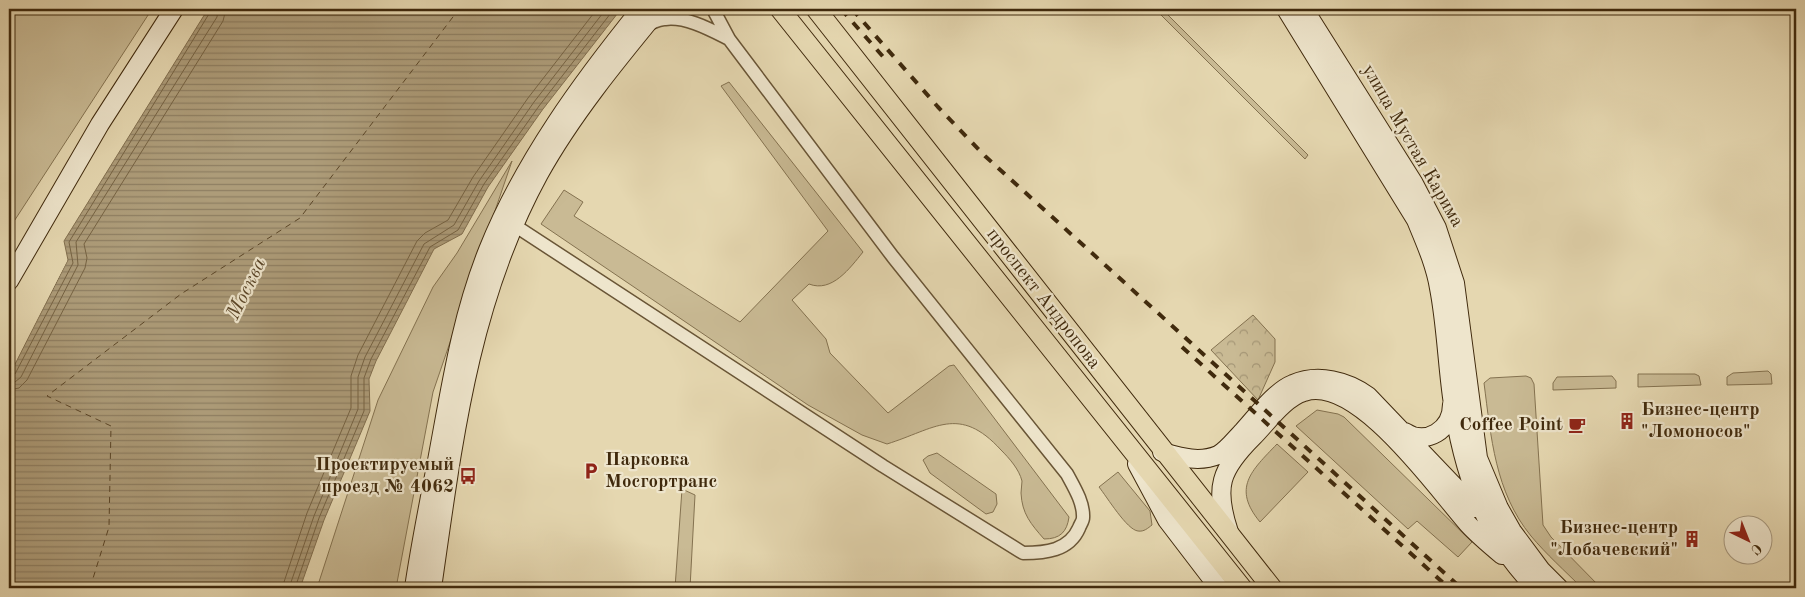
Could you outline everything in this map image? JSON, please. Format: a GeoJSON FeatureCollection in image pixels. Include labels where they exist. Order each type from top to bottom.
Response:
{"type":"FeatureCollection","features":[{"type":"Feature","properties":{"kind":"main road","name":"проспект Андропова"},"geometry":{"type":"LineString","coordinates":[[816,9],[1162,452],[1272,588]]}},
{"type":"Feature","properties":{"kind":"main road","name":"проспект Андропова"},"geometry":{"type":"LineString","coordinates":[[783,13],[1242,588]]}},
{"type":"Feature","properties":{"kind":"street"},"geometry":{"type":"LineString","coordinates":[[10,277],[100,124],[174,9]]}},
{"type":"Feature","properties":{"kind":"street"},"geometry":{"type":"LineString","coordinates":[[414,588],[449,385],[466,314],[488,251],[528,166],[580,88],[644,17],[659,9]]}},
{"type":"Feature","properties":{"kind":"street"},"geometry":{"type":"LineString","coordinates":[[514,225],[883,466],[1023,553],[1041,553],[1063,547],[1075,537],[1084,518],[1079,496],[1067,474],[894,257],[729,39],[713,9]]}},
{"type":"Feature","properties":{"kind":"street","name":"улица Мустая Карима"},"geometry":{"type":"LineString","coordinates":[[1286,9],[1419,228],[1439,287],[1463,484]]}},
{"type":"Feature","properties":{"kind":"street","name":"улица Мустая Карима"},"geometry":{"type":"LineString","coordinates":[[1304,9],[1413,182],[1444,243],[1460,310],[1478,458],[1498,508],[1512,531],[1541,570],[1558,588]]}},
{"type":"Feature","properties":{"kind":"street"},"geometry":{"type":"LineString","coordinates":[[644,17],[675,19],[704,27],[729,39]]}},
{"type":"Feature","properties":{"kind":"street"},"geometry":{"type":"LineString","coordinates":[[432,588],[457,418],[468,362],[490,285],[514,225],[544,166],[644,17]]}},
{"type":"Feature","properties":{"kind":"street"},"geometry":{"type":"LineString","coordinates":[[1162,452],[1191,460],[1218,455],[1273,399],[1292,384],[1318,379],[1335,380],[1356,386],[1463,484],[1519,571]]}},
{"type":"Feature","properties":{"kind":"street"},"geometry":{"type":"LineString","coordinates":[[1231,538],[1221,508],[1223,480],[1227,467],[1240,451],[1294,396],[1305,391],[1318,389],[1330,392],[1356,404],[1436,482],[1469,525],[1536,588]]}},
{"type":"Feature","properties":{"kind":"street"},"geometry":{"type":"LineString","coordinates":[[1402,430],[1413,438],[1434,435],[1444,427],[1449,418],[1452,409],[1452,399]]}},
{"type":"Feature","properties":{"kind":"street"},"geometry":{"type":"LineString","coordinates":[[1120,433],[1167,520],[1219,588]]}},
{"type":"Feature","properties":{"kind":"street"},"geometry":{"type":"LineString","coordinates":[[1436,482],[1447,487],[1463,484],[1478,458]]}},
{"type":"Feature","properties":{"kind":"street"},"geometry":{"type":"LineString","coordinates":[[1491,528],[1541,570]]}},
{"type":"Feature","properties":{"kind":"green space"},"geometry":{"type":"Polygon","coordinates":[[[14,9],[152,9],[9,229],[9,21],[14,9]]]}},
{"type":"Feature","properties":{"kind":"green space"},"geometry":{"type":"Polygon","coordinates":[[[1155,9],[1162,9],[1308,155],[1305,159],[1155,9]]]}},
{"type":"Feature","properties":{"kind":"green space"},"geometry":{"type":"Polygon","coordinates":[[[729,82],[863,252],[846,272],[833,282],[817,286],[809,284],[792,300],[826,339],[830,353],[888,413],[949,366],[954,365],[1069,517],[1062,534],[1054,538],[1044,539],[1039,534],[1023,507],[1021,477],[1010,460],[986,436],[972,428],[959,424],[933,427],[887,444],[862,435],[808,405],[541,224],[564,190],[583,202],[574,216],[740,322],[828,231],[721,86],[729,82]]]}},
{"type":"Feature","properties":{"kind":"green space"},"geometry":{"type":"Polygon","coordinates":[[[512,161],[433,392],[396,588],[317,588],[378,400],[433,287],[457,253],[512,161]]]}},
{"type":"Feature","properties":{"kind":"green space"},"geometry":{"type":"Polygon","coordinates":[[[1253,315],[1275,339],[1275,362],[1258,400],[1211,350],[1253,315]]]}},
{"type":"Feature","properties":{"kind":"green space"},"geometry":{"type":"Polygon","coordinates":[[[1768,371],[1771,374],[1772,384],[1727,385],[1727,377],[1733,373],[1768,371]]]}},
{"type":"Feature","properties":{"kind":"green space"},"geometry":{"type":"Polygon","coordinates":[[[1638,374],[1695,374],[1699,376],[1701,385],[1638,387],[1638,374]]]}},
{"type":"Feature","properties":{"kind":"green space"},"geometry":{"type":"Polygon","coordinates":[[[1526,376],[1531,378],[1534,384],[1543,525],[1551,537],[1601,588],[1582,588],[1543,549],[1519,519],[1509,501],[1502,482],[1492,444],[1484,383],[1490,378],[1526,376]]]}},
{"type":"Feature","properties":{"kind":"green space"},"geometry":{"type":"Polygon","coordinates":[[[1612,376],[1616,381],[1616,388],[1553,390],[1553,383],[1557,377],[1612,376]]]}},
{"type":"Feature","properties":{"kind":"green space"},"geometry":{"type":"Polygon","coordinates":[[[1317,410],[1344,417],[1472,542],[1458,557],[1417,521],[1408,529],[1296,426],[1317,410]]]}},
{"type":"Feature","properties":{"kind":"green space"},"geometry":{"type":"Polygon","coordinates":[[[1277,444],[1308,472],[1260,522],[1247,499],[1246,489],[1248,480],[1259,463],[1277,444]]]}},
{"type":"Feature","properties":{"kind":"green space"},"geometry":{"type":"Polygon","coordinates":[[[937,453],[996,494],[997,504],[993,512],[986,514],[930,473],[923,460],[937,453]]]}},
{"type":"Feature","properties":{"kind":"green space"},"geometry":{"type":"Polygon","coordinates":[[[1118,472],[1150,511],[1152,525],[1144,530],[1138,531],[1128,525],[1099,487],[1118,472]]]}},
{"type":"Feature","properties":{"kind":"green space"},"geometry":{"type":"Polygon","coordinates":[[[682,489],[695,495],[690,588],[675,588],[682,489]]]}},
{"type":"Feature","properties":{"kind":"water","name":"Москва"},"geometry":{"type":"Polygon","coordinates":[[[208,9],[621,9],[543,109],[488,187],[462,234],[434,249],[376,361],[369,379],[370,411],[324,520],[300,588],[9,588],[9,376],[68,260],[64,241],[208,9]]]}},
{"type":"Feature","properties":{"kind":"pier"},"geometry":{"type":"Polygon","coordinates":[[[65,260],[67,261],[9,373],[9,370],[65,260]]]}},
{"type":"Feature","properties":{"kind":"ferry route"},"geometry":{"type":"LineString","coordinates":[[90,588],[109,527],[111,426],[47,396],[181,294],[300,218],[459,9]]}},
{"type":"Feature","properties":{"kind":"railway"},"geometry":{"type":"LineString","coordinates":[[841,9],[886,60]]}},
{"type":"Feature","properties":{"kind":"railway"},"geometry":{"type":"LineString","coordinates":[[852,9],[938,107],[985,156],[1461,588]]}},
{"type":"Feature","properties":{"kind":"railway"},"geometry":{"type":"LineString","coordinates":[[1182,347],[1449,588]]}},
{"type":"Feature","properties":{"kind":"place","name":"Бизнес-центр \"Ломоносов\""},"geometry":{"type":"Point","coordinates":[1627,421]}},
{"type":"Feature","properties":{"kind":"place","name":"Coffee Point"},"geometry":{"type":"Point","coordinates":[1577,425]}},
{"type":"Feature","properties":{"kind":"place","name":"Парковка Мосгортранс"},"geometry":{"type":"Point","coordinates":[591,471]}},
{"type":"Feature","properties":{"kind":"place","name":"Проектируемый проезд № 4062"},"geometry":{"type":"Point","coordinates":[468,476]}},
{"type":"Feature","properties":{"kind":"place","name":"Бизнес-центр \"Лобачевский\""},"geometry":{"type":"Point","coordinates":[1692,539]}}]}
